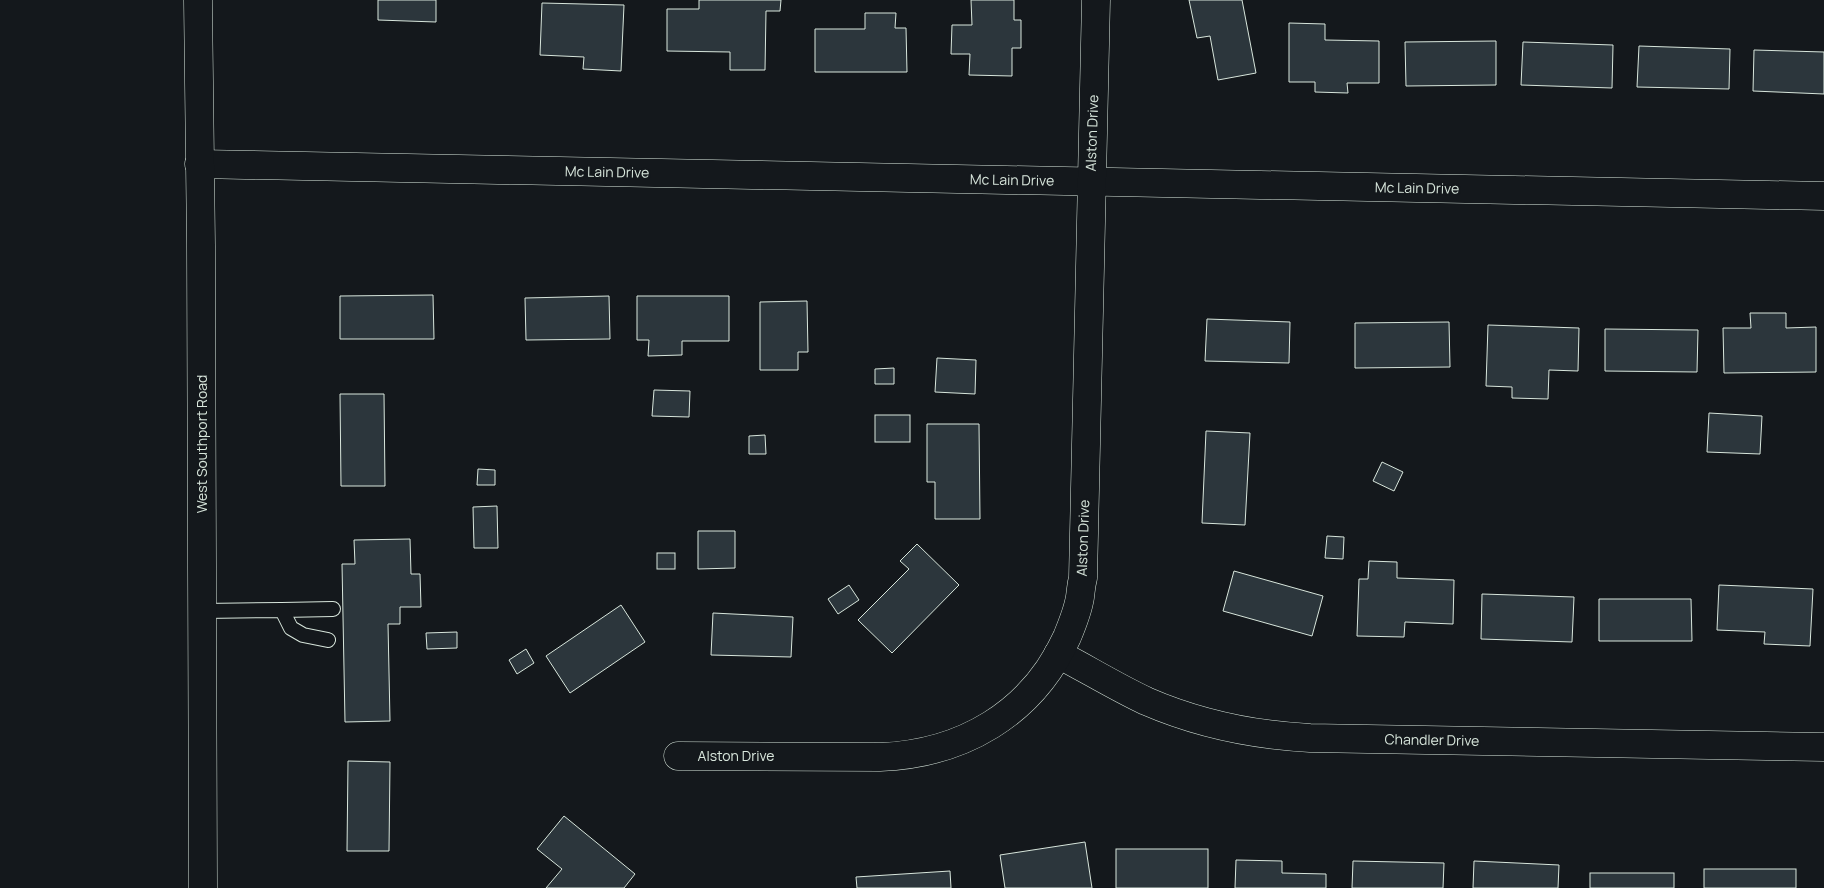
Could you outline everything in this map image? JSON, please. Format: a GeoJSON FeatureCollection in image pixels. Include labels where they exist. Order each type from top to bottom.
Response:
{"type":"FeatureCollection","features":[{"type":"Feature","properties":{"kind":"street","name":"West Southport Road"},"geometry":{"type":"LineString","coordinates":[[198,0],[199,164],[202,245],[203,888]]}},
{"type":"Feature","properties":{"kind":"street","name":"Alston Drive"},"geometry":{"type":"LineString","coordinates":[[678,756],[880,757],[910,755],[937,749],[965,740],[990,726],[1013,709],[1034,689],[1058,654],[1074,617],[1080,598],[1083,578],[1096,0]]}},
{"type":"Feature","properties":{"kind":"street","name":"Mc Lain Drive"},"geometry":{"type":"LineString","coordinates":[[199,164],[1824,196]]}},
{"type":"Feature","properties":{"kind":"street","name":"Chandler Drive"},"geometry":{"type":"LineString","coordinates":[[1058,654],[1145,700],[1170,710],[1206,723],[1264,735],[1320,738],[1824,747]]}},
{"type":"Feature","properties":{"kind":"lane"},"geometry":{"type":"LineString","coordinates":[[203,611],[333,609]]}},
{"type":"Feature","properties":{"kind":"lane"},"geometry":{"type":"LineString","coordinates":[[282,610],[291,628],[304,634],[328,640]]}},
{"type":"Feature","properties":{"kind":"building"},"geometry":{"type":"Polygon","coordinates":[[[378,0],[436,0],[436,22],[378,20],[378,0]]]}},
{"type":"Feature","properties":{"kind":"building"},"geometry":{"type":"Polygon","coordinates":[[[699,0],[781,0],[780,11],[766,11],[765,70],[730,70],[730,52],[667,51],[667,9],[699,9],[699,0]]]}},
{"type":"Feature","properties":{"kind":"building"},"geometry":{"type":"Polygon","coordinates":[[[971,0],[1014,0],[1014,20],[1021,20],[1021,48],[1012,48],[1012,76],[969,75],[970,54],[951,54],[952,25],[972,25],[971,0]]]}},
{"type":"Feature","properties":{"kind":"building"},"geometry":{"type":"Polygon","coordinates":[[[1189,0],[1242,0],[1256,73],[1218,80],[1210,36],[1197,38],[1189,0]]]}},
{"type":"Feature","properties":{"kind":"building"},"geometry":{"type":"Polygon","coordinates":[[[542,3],[624,5],[621,71],[583,69],[584,57],[540,55],[542,3]]]}},
{"type":"Feature","properties":{"kind":"building"},"geometry":{"type":"Polygon","coordinates":[[[865,13],[896,13],[895,28],[906,28],[907,72],[815,72],[815,29],[865,29],[865,13]]]}},
{"type":"Feature","properties":{"kind":"building"},"geometry":{"type":"Polygon","coordinates":[[[1289,23],[1325,24],[1325,40],[1379,41],[1379,83],[1347,83],[1348,93],[1315,92],[1315,82],[1289,82],[1289,23]]]}},
{"type":"Feature","properties":{"kind":"building"},"geometry":{"type":"Polygon","coordinates":[[[1496,41],[1496,85],[1406,86],[1405,42],[1496,41]]]}},
{"type":"Feature","properties":{"kind":"building"},"geometry":{"type":"Polygon","coordinates":[[[1523,42],[1613,45],[1612,88],[1521,85],[1523,42]]]}},
{"type":"Feature","properties":{"kind":"building"},"geometry":{"type":"Polygon","coordinates":[[[1639,46],[1730,49],[1729,89],[1637,87],[1639,46]]]}},
{"type":"Feature","properties":{"kind":"building"},"geometry":{"type":"Polygon","coordinates":[[[1754,50],[1824,52],[1824,94],[1753,91],[1754,50]]]}},
{"type":"Feature","properties":{"kind":"building"},"geometry":{"type":"Polygon","coordinates":[[[433,295],[434,339],[340,339],[340,296],[433,295]]]}},
{"type":"Feature","properties":{"kind":"building"},"geometry":{"type":"Polygon","coordinates":[[[609,296],[610,339],[526,340],[525,298],[609,296]]]}},
{"type":"Feature","properties":{"kind":"building"},"geometry":{"type":"Polygon","coordinates":[[[637,296],[729,296],[729,341],[682,341],[682,355],[648,356],[649,340],[637,340],[637,296]]]}},
{"type":"Feature","properties":{"kind":"building"},"geometry":{"type":"Polygon","coordinates":[[[807,301],[808,352],[798,352],[798,370],[760,370],[760,302],[807,301]]]}},
{"type":"Feature","properties":{"kind":"building"},"geometry":{"type":"Polygon","coordinates":[[[1750,313],[1786,313],[1786,328],[1816,327],[1816,372],[1724,373],[1723,328],[1751,328],[1750,313]]]}},
{"type":"Feature","properties":{"kind":"building"},"geometry":{"type":"Polygon","coordinates":[[[1207,319],[1290,322],[1289,363],[1205,361],[1207,319]]]}},
{"type":"Feature","properties":{"kind":"building"},"geometry":{"type":"Polygon","coordinates":[[[1449,322],[1450,367],[1355,368],[1355,323],[1449,322]]]}},
{"type":"Feature","properties":{"kind":"building"},"geometry":{"type":"Polygon","coordinates":[[[1488,325],[1579,328],[1578,371],[1549,370],[1548,399],[1512,398],[1512,387],[1486,386],[1488,325]]]}},
{"type":"Feature","properties":{"kind":"building"},"geometry":{"type":"Polygon","coordinates":[[[1605,329],[1698,330],[1697,372],[1605,371],[1605,329]]]}},
{"type":"Feature","properties":{"kind":"building"},"geometry":{"type":"Polygon","coordinates":[[[937,358],[976,360],[975,394],[935,392],[937,358]]]}},
{"type":"Feature","properties":{"kind":"building"},"geometry":{"type":"Polygon","coordinates":[[[894,368],[894,384],[875,384],[875,369],[894,368]]]}},
{"type":"Feature","properties":{"kind":"building"},"geometry":{"type":"Polygon","coordinates":[[[654,390],[690,391],[689,417],[652,416],[654,390]]]}},
{"type":"Feature","properties":{"kind":"building"},"geometry":{"type":"Polygon","coordinates":[[[340,394],[384,394],[385,486],[341,486],[340,394]]]}},
{"type":"Feature","properties":{"kind":"building"},"geometry":{"type":"Polygon","coordinates":[[[1709,413],[1762,416],[1760,454],[1707,452],[1709,413]]]}},
{"type":"Feature","properties":{"kind":"building"},"geometry":{"type":"Polygon","coordinates":[[[875,415],[910,415],[910,442],[875,442],[875,415]]]}},
{"type":"Feature","properties":{"kind":"building"},"geometry":{"type":"Polygon","coordinates":[[[927,424],[979,424],[980,519],[935,519],[935,482],[927,482],[927,424]]]}},
{"type":"Feature","properties":{"kind":"building"},"geometry":{"type":"Polygon","coordinates":[[[1206,431],[1250,433],[1245,525],[1202,523],[1206,431]]]}},
{"type":"Feature","properties":{"kind":"building"},"geometry":{"type":"Polygon","coordinates":[[[765,435],[766,454],[749,454],[749,436],[765,435]]]}},
{"type":"Feature","properties":{"kind":"building"},"geometry":{"type":"Polygon","coordinates":[[[1382,462],[1403,472],[1394,491],[1373,481],[1382,462]]]}},
{"type":"Feature","properties":{"kind":"building"},"geometry":{"type":"Polygon","coordinates":[[[478,469],[495,470],[495,485],[477,485],[478,469]]]}},
{"type":"Feature","properties":{"kind":"building"},"geometry":{"type":"Polygon","coordinates":[[[497,506],[498,548],[474,548],[473,507],[497,506]]]}},
{"type":"Feature","properties":{"kind":"building"},"geometry":{"type":"Polygon","coordinates":[[[698,531],[735,531],[735,568],[698,569],[698,531]]]}},
{"type":"Feature","properties":{"kind":"building"},"geometry":{"type":"Polygon","coordinates":[[[1327,536],[1344,537],[1343,559],[1325,558],[1327,536]]]}},
{"type":"Feature","properties":{"kind":"building"},"geometry":{"type":"Polygon","coordinates":[[[410,539],[411,574],[420,574],[421,607],[400,607],[400,624],[388,624],[390,721],[345,722],[342,564],[355,564],[354,540],[410,539]]]}},
{"type":"Feature","properties":{"kind":"building"},"geometry":{"type":"Polygon","coordinates":[[[917,544],[959,585],[892,653],[858,620],[909,569],[900,561],[917,544]]]}},
{"type":"Feature","properties":{"kind":"building"},"geometry":{"type":"Polygon","coordinates":[[[657,553],[675,553],[675,569],[657,569],[657,553]]]}},
{"type":"Feature","properties":{"kind":"building"},"geometry":{"type":"Polygon","coordinates":[[[1369,561],[1397,562],[1397,578],[1454,580],[1453,624],[1405,622],[1404,637],[1357,636],[1359,579],[1368,579],[1369,561]]]}},
{"type":"Feature","properties":{"kind":"building"},"geometry":{"type":"Polygon","coordinates":[[[1234,571],[1323,596],[1312,636],[1223,611],[1234,571]]]}},
{"type":"Feature","properties":{"kind":"building"},"geometry":{"type":"Polygon","coordinates":[[[849,585],[859,600],[838,614],[828,599],[849,585]]]}},
{"type":"Feature","properties":{"kind":"building"},"geometry":{"type":"Polygon","coordinates":[[[1719,585],[1813,589],[1810,646],[1764,644],[1765,632],[1717,630],[1719,585]]]}},
{"type":"Feature","properties":{"kind":"building"},"geometry":{"type":"Polygon","coordinates":[[[1482,594],[1574,597],[1572,642],[1481,639],[1482,594]]]}},
{"type":"Feature","properties":{"kind":"building"},"geometry":{"type":"Polygon","coordinates":[[[1599,599],[1691,599],[1692,641],[1599,641],[1599,599]]]}},
{"type":"Feature","properties":{"kind":"building"},"geometry":{"type":"Polygon","coordinates":[[[621,605],[645,642],[570,693],[546,656],[621,605]]]}},
{"type":"Feature","properties":{"kind":"building"},"geometry":{"type":"Polygon","coordinates":[[[713,613],[793,617],[791,657],[711,655],[713,613]]]}},
{"type":"Feature","properties":{"kind":"building"},"geometry":{"type":"Polygon","coordinates":[[[457,632],[457,648],[427,649],[426,633],[457,632]]]}},
{"type":"Feature","properties":{"kind":"building"},"geometry":{"type":"Polygon","coordinates":[[[526,649],[534,663],[517,674],[509,660],[526,649]]]}},
{"type":"Feature","properties":{"kind":"building"},"geometry":{"type":"Polygon","coordinates":[[[348,761],[390,762],[389,851],[347,851],[348,761]]]}},
{"type":"Feature","properties":{"kind":"building"},"geometry":{"type":"Polygon","coordinates":[[[564,816],[635,874],[624,888],[546,888],[562,869],[537,849],[564,816]]]}},
{"type":"Feature","properties":{"kind":"building"},"geometry":{"type":"Polygon","coordinates":[[[1085,842],[1092,888],[1005,888],[1000,855],[1085,842]]]}},
{"type":"Feature","properties":{"kind":"building"},"geometry":{"type":"Polygon","coordinates":[[[1116,849],[1208,849],[1208,888],[1116,888],[1116,849]]]}},
{"type":"Feature","properties":{"kind":"building"},"geometry":{"type":"Polygon","coordinates":[[[1236,860],[1282,861],[1282,873],[1326,874],[1326,888],[1235,888],[1236,860]]]}},
{"type":"Feature","properties":{"kind":"building"},"geometry":{"type":"Polygon","coordinates":[[[1353,861],[1444,863],[1443,888],[1352,888],[1353,861]]]}},
{"type":"Feature","properties":{"kind":"building"},"geometry":{"type":"Polygon","coordinates":[[[1474,861],[1559,865],[1558,888],[1473,888],[1474,861]]]}},
{"type":"Feature","properties":{"kind":"building"},"geometry":{"type":"Polygon","coordinates":[[[1704,869],[1796,869],[1796,888],[1704,888],[1704,869]]]}},
{"type":"Feature","properties":{"kind":"building"},"geometry":{"type":"Polygon","coordinates":[[[950,871],[951,888],[857,888],[856,877],[950,871]]]}},
{"type":"Feature","properties":{"kind":"building"},"geometry":{"type":"Polygon","coordinates":[[[1590,873],[1674,873],[1674,888],[1590,888],[1590,873]]]}}]}
